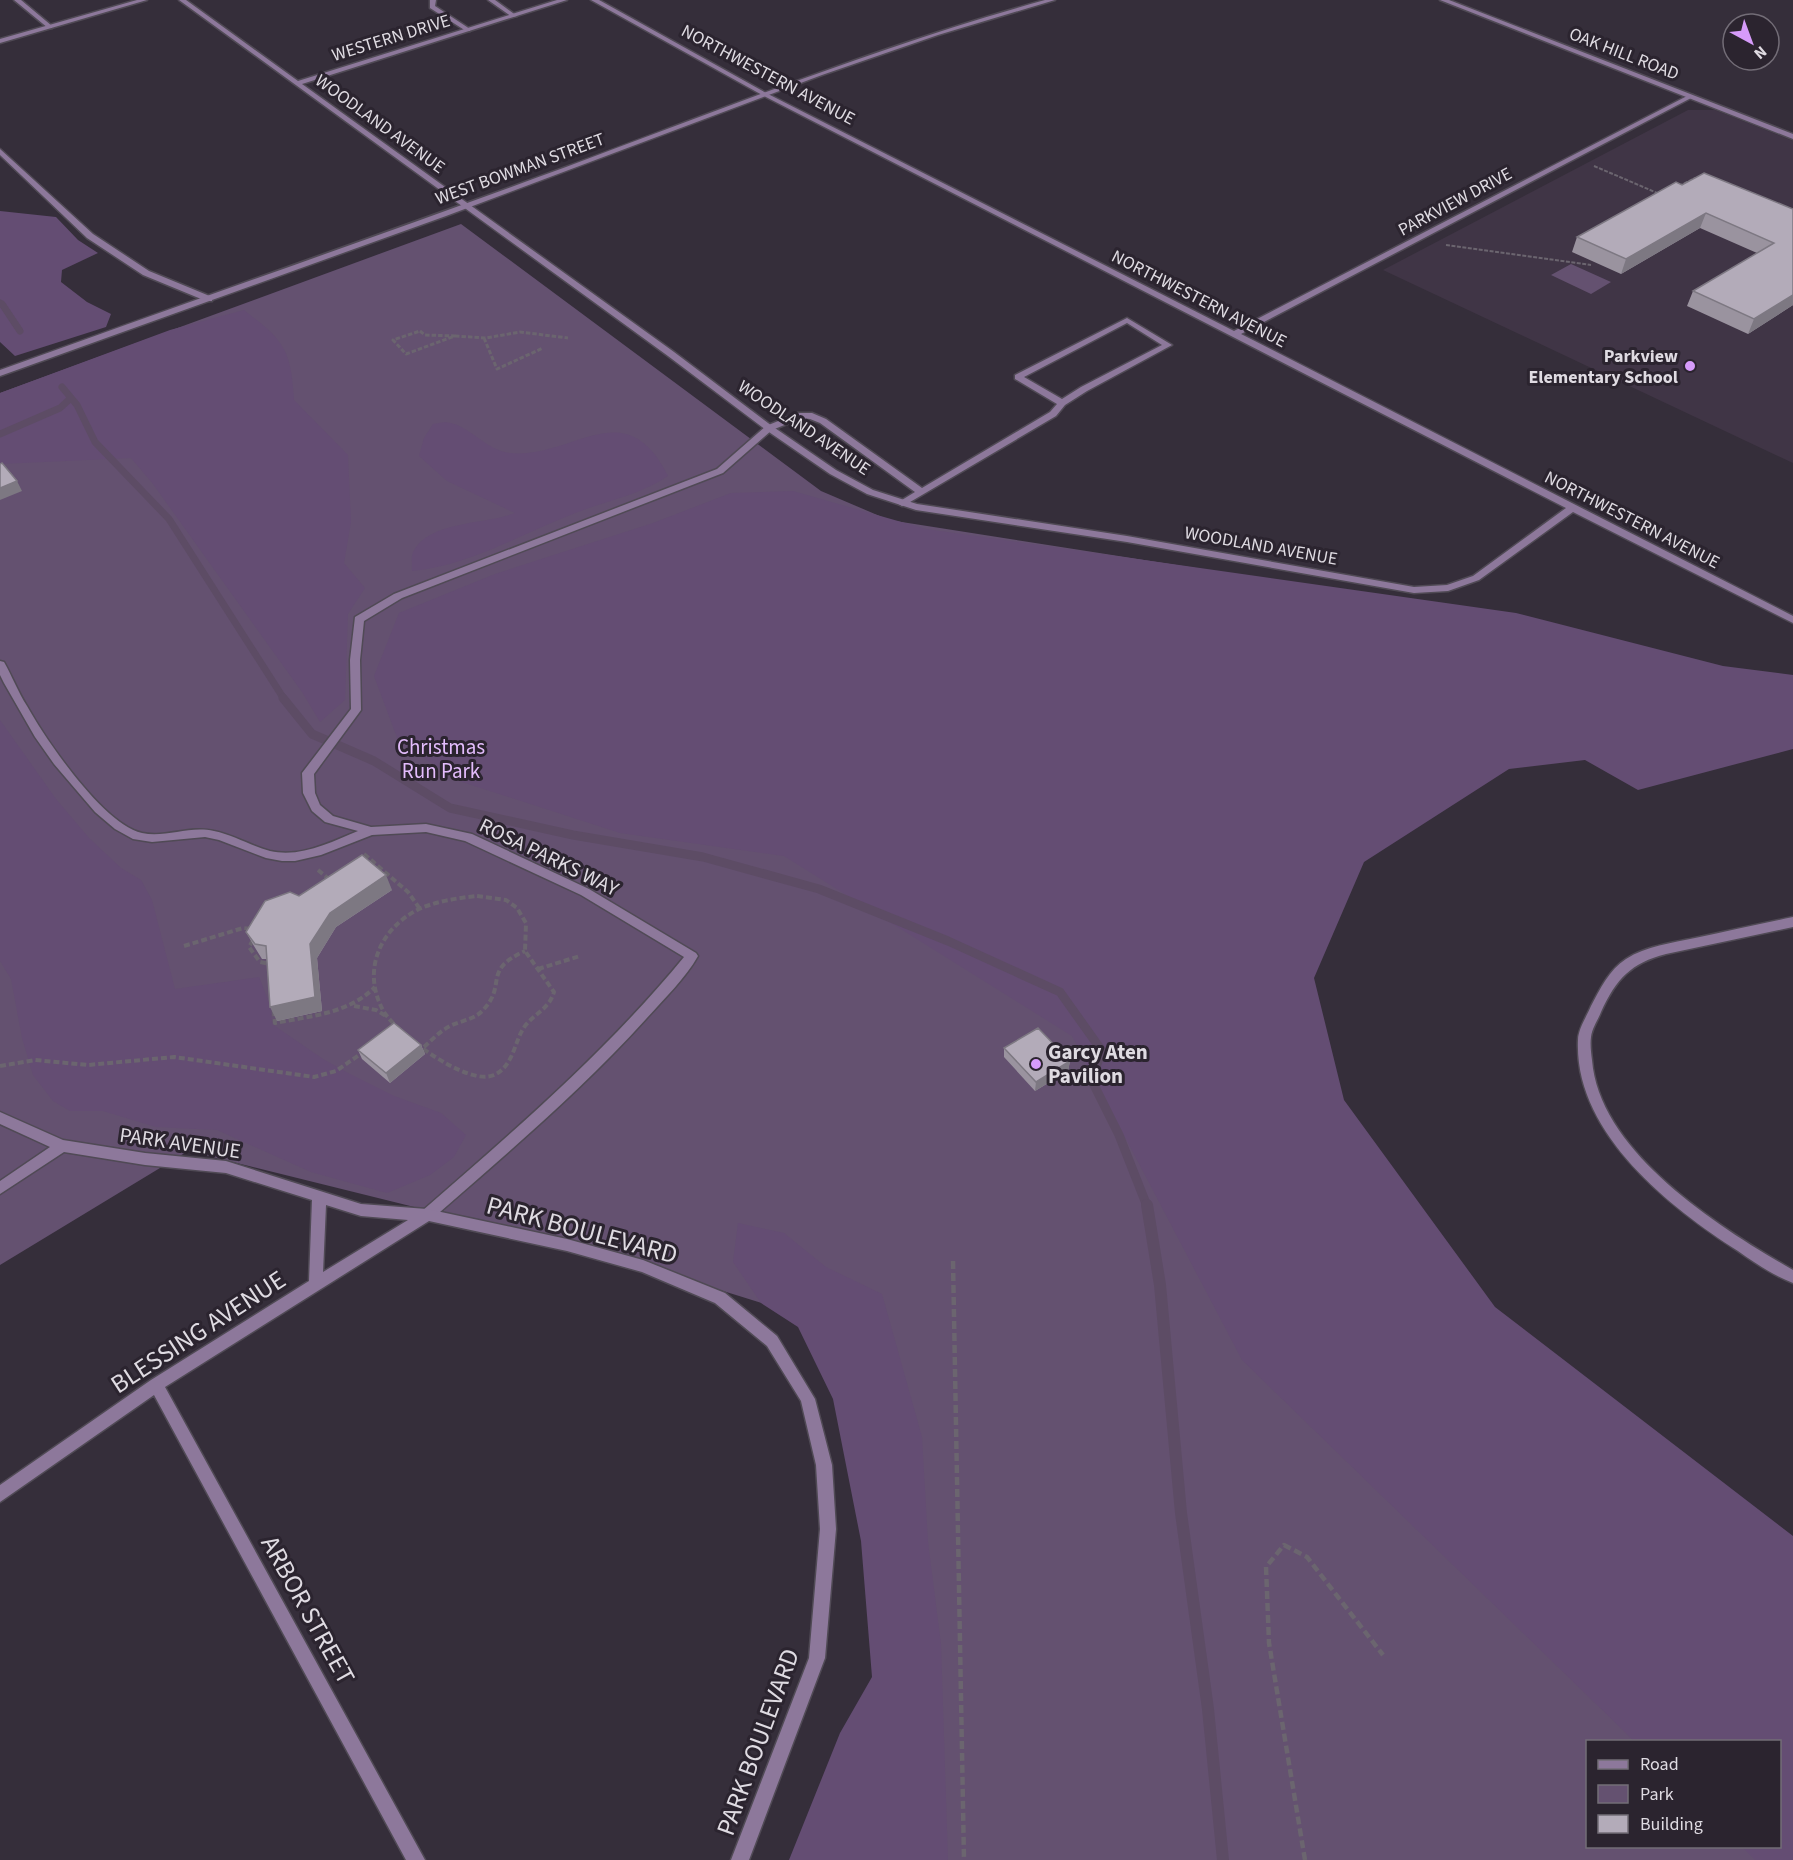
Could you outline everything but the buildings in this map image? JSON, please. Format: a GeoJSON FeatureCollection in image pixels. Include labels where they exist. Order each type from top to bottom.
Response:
{"type":"FeatureCollection","features":[{"type":"Feature","properties":{"kind":"street"},"geometry":{"type":"LineString","coordinates":[[17,0],[50,27]]}},
{"type":"Feature","properties":{"kind":"street"},"geometry":{"type":"LineString","coordinates":[[0,41],[144,0]]}},
{"type":"Feature","properties":{"kind":"street","name":"WOODLAND AVENUE"},"geometry":{"type":"LineString","coordinates":[[182,0],[465,207],[672,354],[770,428],[833,472],[870,492],[902,502],[1414,590],[1448,588],[1476,578],[1572,508]]}},
{"type":"Feature","properties":{"kind":"street"},"geometry":{"type":"LineString","coordinates":[[433,0],[432,7],[468,30]]}},
{"type":"Feature","properties":{"kind":"street"},"geometry":{"type":"LineString","coordinates":[[491,0],[514,16]]}},
{"type":"Feature","properties":{"kind":"street","name":"WESTERN DRIVE"},"geometry":{"type":"LineString","coordinates":[[297,83],[564,0]]}},
{"type":"Feature","properties":{"kind":"street","name":"NORTHWESTERN AVENUE"},"geometry":{"type":"LineString","coordinates":[[594,0],[766,95],[1793,620]]}},
{"type":"Feature","properties":{"kind":"street","name":"WEST BOWMAN STREET"},"geometry":{"type":"LineString","coordinates":[[0,373],[465,207],[766,95],[939,34],[1052,0]]}},
{"type":"Feature","properties":{"kind":"street","name":"OAK HILL ROAD"},"geometry":{"type":"LineString","coordinates":[[1443,0],[1793,137]]}},
{"type":"Feature","properties":{"kind":"street","name":"PARKVIEW DRIVE"},"geometry":{"type":"LineString","coordinates":[[1233,335],[1691,96]]}},
{"type":"Feature","properties":{"kind":"street"},"geometry":{"type":"LineString","coordinates":[[0,151],[90,236],[146,273],[209,299]]}},
{"type":"Feature","properties":{"kind":"street"},"geometry":{"type":"LineString","coordinates":[[902,502],[1053,414],[1062,403],[1084,389],[1168,345],[1127,320],[1018,377],[1062,403]]}},
{"type":"Feature","properties":{"kind":"street"},"geometry":{"type":"LineString","coordinates":[[770,428],[801,415],[812,416],[920,491]]}},
{"type":"Feature","properties":{"kind":"street","name":"ROSA PARKS WAY"},"geometry":{"type":"LineString","coordinates":[[427,1215],[625,1036],[692,956],[585,892],[468,837],[426,828],[371,831],[329,819],[316,808],[309,793],[308,773],[356,710],[355,660],[359,619],[408,592],[720,471],[770,428]]}},
{"type":"Feature","properties":{"kind":"street"},"geometry":{"type":"LineString","coordinates":[[0,664],[7,682],[52,753],[85,794],[119,828],[139,837],[206,833],[273,856],[302,856],[371,831]]}},
{"type":"Feature","properties":{"kind":"street"},"geometry":{"type":"LineString","coordinates":[[1793,922],[1664,950],[1637,959],[1614,977],[1584,1037],[1584,1068],[1596,1104],[1634,1160],[1695,1212],[1763,1260],[1793,1277]]}},
{"type":"Feature","properties":{"kind":"street","name":"PARK AVENUE"},"geometry":{"type":"LineString","coordinates":[[0,1118],[62,1146],[145,1159],[226,1167],[362,1210],[427,1215]]}},
{"type":"Feature","properties":{"kind":"street"},"geometry":{"type":"LineString","coordinates":[[0,1188],[62,1146]]}},
{"type":"Feature","properties":{"kind":"street"},"geometry":{"type":"LineString","coordinates":[[316,1285],[319,1196]]}},
{"type":"Feature","properties":{"kind":"street","name":"BLESSING AVENUE"},"geometry":{"type":"LineString","coordinates":[[0,1494],[156,1385],[427,1215]]}},
{"type":"Feature","properties":{"kind":"street","name":"PARK BOULEVARD"},"geometry":{"type":"LineString","coordinates":[[427,1215],[567,1245],[643,1266],[720,1298],[772,1341],[808,1399],[824,1465],[828,1529],[818,1658],[740,1860]]}},
{"type":"Feature","properties":{"kind":"street","name":"ARBOR STREET"},"geometry":{"type":"LineString","coordinates":[[156,1385],[416,1860]]}},
{"type":"Feature","properties":{"kind":"path"},"geometry":{"type":"LineString","coordinates":[[1591,164],[1662,195],[1695,178],[1706,182]]}},
{"type":"Feature","properties":{"kind":"path"},"geometry":{"type":"LineString","coordinates":[[1439,244],[1591,265]]}},
{"type":"Feature","properties":{"kind":"path"},"geometry":{"type":"LineString","coordinates":[[502,330],[508,334]]}},
{"type":"Feature","properties":{"kind":"path"},"geometry":{"type":"LineString","coordinates":[[456,336],[406,354],[393,340],[420,331],[425,335],[456,336],[484,338],[530,332],[568,338]]}},
{"type":"Feature","properties":{"kind":"path"},"geometry":{"type":"LineString","coordinates":[[484,338],[497,369],[543,348]]}},
{"type":"Feature","properties":{"kind":"path"},"geometry":{"type":"LineString","coordinates":[[347,840],[408,892],[420,909]]}},
{"type":"Feature","properties":{"kind":"path"},"geometry":{"type":"LineString","coordinates":[[365,868],[374,862]]}},
{"type":"Feature","properties":{"kind":"path"},"geometry":{"type":"LineString","coordinates":[[314,867],[338,886]]}},
{"type":"Feature","properties":{"kind":"path"},"geometry":{"type":"LineString","coordinates":[[380,880],[388,875]]}},
{"type":"Feature","properties":{"kind":"path"},"geometry":{"type":"LineString","coordinates":[[347,1006],[376,1010],[388,1017],[453,1070],[471,1077],[496,1074],[509,1062],[524,1026],[544,1012],[553,999],[552,987],[525,951],[527,929],[524,915],[501,898],[454,899],[420,909],[398,921],[382,941],[373,964],[375,986],[388,1017]]}},
{"type":"Feature","properties":{"kind":"path"},"geometry":{"type":"LineString","coordinates":[[184,946],[243,928],[259,930],[249,947],[260,962],[270,963],[271,973]]}},
{"type":"Feature","properties":{"kind":"path"},"geometry":{"type":"LineString","coordinates":[[424,1047],[449,1027],[468,1021],[483,1011],[492,997],[498,969],[510,958],[525,951]]}},
{"type":"Feature","properties":{"kind":"path"},"geometry":{"type":"LineString","coordinates":[[538,969],[551,963],[580,956]]}},
{"type":"Feature","properties":{"kind":"path"},"geometry":{"type":"LineString","coordinates":[[273,1003],[275,1023],[347,1006],[361,1000],[375,986]]}},
{"type":"Feature","properties":{"kind":"path"},"geometry":{"type":"LineString","coordinates":[[388,1032],[397,1025]]}},
{"type":"Feature","properties":{"kind":"path"},"geometry":{"type":"LineString","coordinates":[[0,1066],[35,1060],[88,1065],[174,1057],[314,1077],[336,1071],[371,1045]]}},
{"type":"Feature","properties":{"kind":"path"},"geometry":{"type":"LineString","coordinates":[[953,1261],[964,1860]]}},
{"type":"Feature","properties":{"kind":"path"},"geometry":{"type":"LineString","coordinates":[[1305,1860],[1269,1643],[1266,1567],[1284,1545],[1307,1557],[1383,1655]]}},
{"type":"Feature","properties":{"kind":"shaded area","name":"Parkview Elementary School"},"geometry":{"type":"Polygon","coordinates":[[[1688,110],[1715,110],[1793,141],[1793,463],[1383,270],[1688,110]]]}},
{"type":"Feature","properties":{"kind":"green space"},"geometry":{"type":"Polygon","coordinates":[[[0,211],[56,217],[78,240],[98,253],[62,270],[61,282],[87,302],[111,314],[106,327],[15,356],[0,342],[0,211]]]}},
{"type":"Feature","properties":{"kind":"green space","name":"Christmas Run Park"},"geometry":{"type":"Polygon","coordinates":[[[461,224],[821,491],[889,520],[1202,569],[1196,1128],[1793,1629],[1793,1860],[922,1860],[839,1327],[643,1266],[567,1245],[188,1151],[0,1265],[0,393],[461,224]]]}},
{"type":"Feature","properties":{"kind":"green space"},"geometry":{"type":"Polygon","coordinates":[[[1571,264],[1611,282],[1591,294],[1551,275],[1571,264]]]}},
{"type":"Feature","properties":{"kind":"green space"},"geometry":{"type":"Polygon","coordinates":[[[244,310],[268,330],[283,348],[291,369],[294,400],[348,455],[351,522],[344,563],[365,588],[348,614],[345,700],[320,722],[302,692],[153,484],[131,458],[0,464],[0,393],[170,330],[244,310]]]}},
{"type":"Feature","properties":{"kind":"green space"},"geometry":{"type":"Polygon","coordinates":[[[445,422],[462,427],[493,447],[510,453],[533,452],[556,447],[597,434],[616,433],[634,437],[651,451],[668,476],[635,493],[578,512],[476,555],[434,568],[412,571],[413,552],[432,534],[460,525],[515,513],[447,481],[419,456],[424,438],[433,424],[445,422]]]}},
{"type":"Feature","properties":{"kind":"green space"},"geometry":{"type":"Polygon","coordinates":[[[793,491],[926,529],[1516,613],[1723,666],[1793,675],[1793,749],[1638,790],[1585,760],[1509,769],[1364,862],[1314,978],[1344,1100],[1495,1307],[1793,1536],[1793,1860],[1755,1860],[1743,1848],[1781,1848],[1781,1740],[1633,1740],[1242,1360],[1072,1036],[784,856],[620,833],[462,782],[399,743],[374,676],[399,613],[495,574],[653,523],[731,493],[793,491]]]}},
{"type":"Feature","properties":{"kind":"green space"},"geometry":{"type":"Polygon","coordinates":[[[0,720],[56,799],[89,838],[121,868],[141,880],[152,900],[175,989],[259,977],[270,1005],[272,1024],[323,1059],[350,1074],[394,1096],[441,1113],[466,1135],[454,1157],[430,1175],[387,1193],[311,1172],[217,1130],[156,1127],[103,1111],[70,1111],[53,1101],[33,1075],[22,1038],[11,979],[0,961],[0,720]]]}},
{"type":"Feature","properties":{"kind":"green space"},"geometry":{"type":"Polygon","coordinates":[[[738,1223],[784,1233],[826,1267],[882,1294],[922,1437],[928,1542],[941,1644],[948,1860],[789,1860],[840,1733],[872,1677],[861,1541],[833,1399],[798,1327],[761,1303],[733,1262],[738,1223]]]}},
{"type":"Feature","properties":{"kind":"waterway"},"geometry":{"type":"LineString","coordinates":[[0,302],[3,306]]}},
{"type":"Feature","properties":{"kind":"waterway"},"geometry":{"type":"LineString","coordinates":[[2,304],[20,331]]}},
{"type":"Feature","properties":{"kind":"waterway"},"geometry":{"type":"LineString","coordinates":[[62,387],[77,405],[95,442],[169,519],[284,699]]}},
{"type":"Feature","properties":{"kind":"waterway"},"geometry":{"type":"LineString","coordinates":[[0,434],[60,408],[71,398]]}},
{"type":"Feature","properties":{"kind":"waterway"},"geometry":{"type":"LineString","coordinates":[[283,698],[312,734],[374,761],[450,808],[573,835],[703,857],[819,889],[948,941],[1060,992],[1102,1051],[1091,1079],[1119,1135],[1147,1206]]}},
{"type":"Feature","properties":{"kind":"waterway"},"geometry":{"type":"LineString","coordinates":[[1147,1205],[1160,1285],[1181,1513],[1208,1709],[1223,1860]]}},
{"type":"Feature","properties":{"kind":"place","name":"Parkview Elementary School"},"geometry":{"type":"Point","coordinates":[1690,366]}},
{"type":"Feature","properties":{"kind":"place","name":"Garcy Aten Pavilion"},"geometry":{"type":"Point","coordinates":[1036,1064]}}]}
